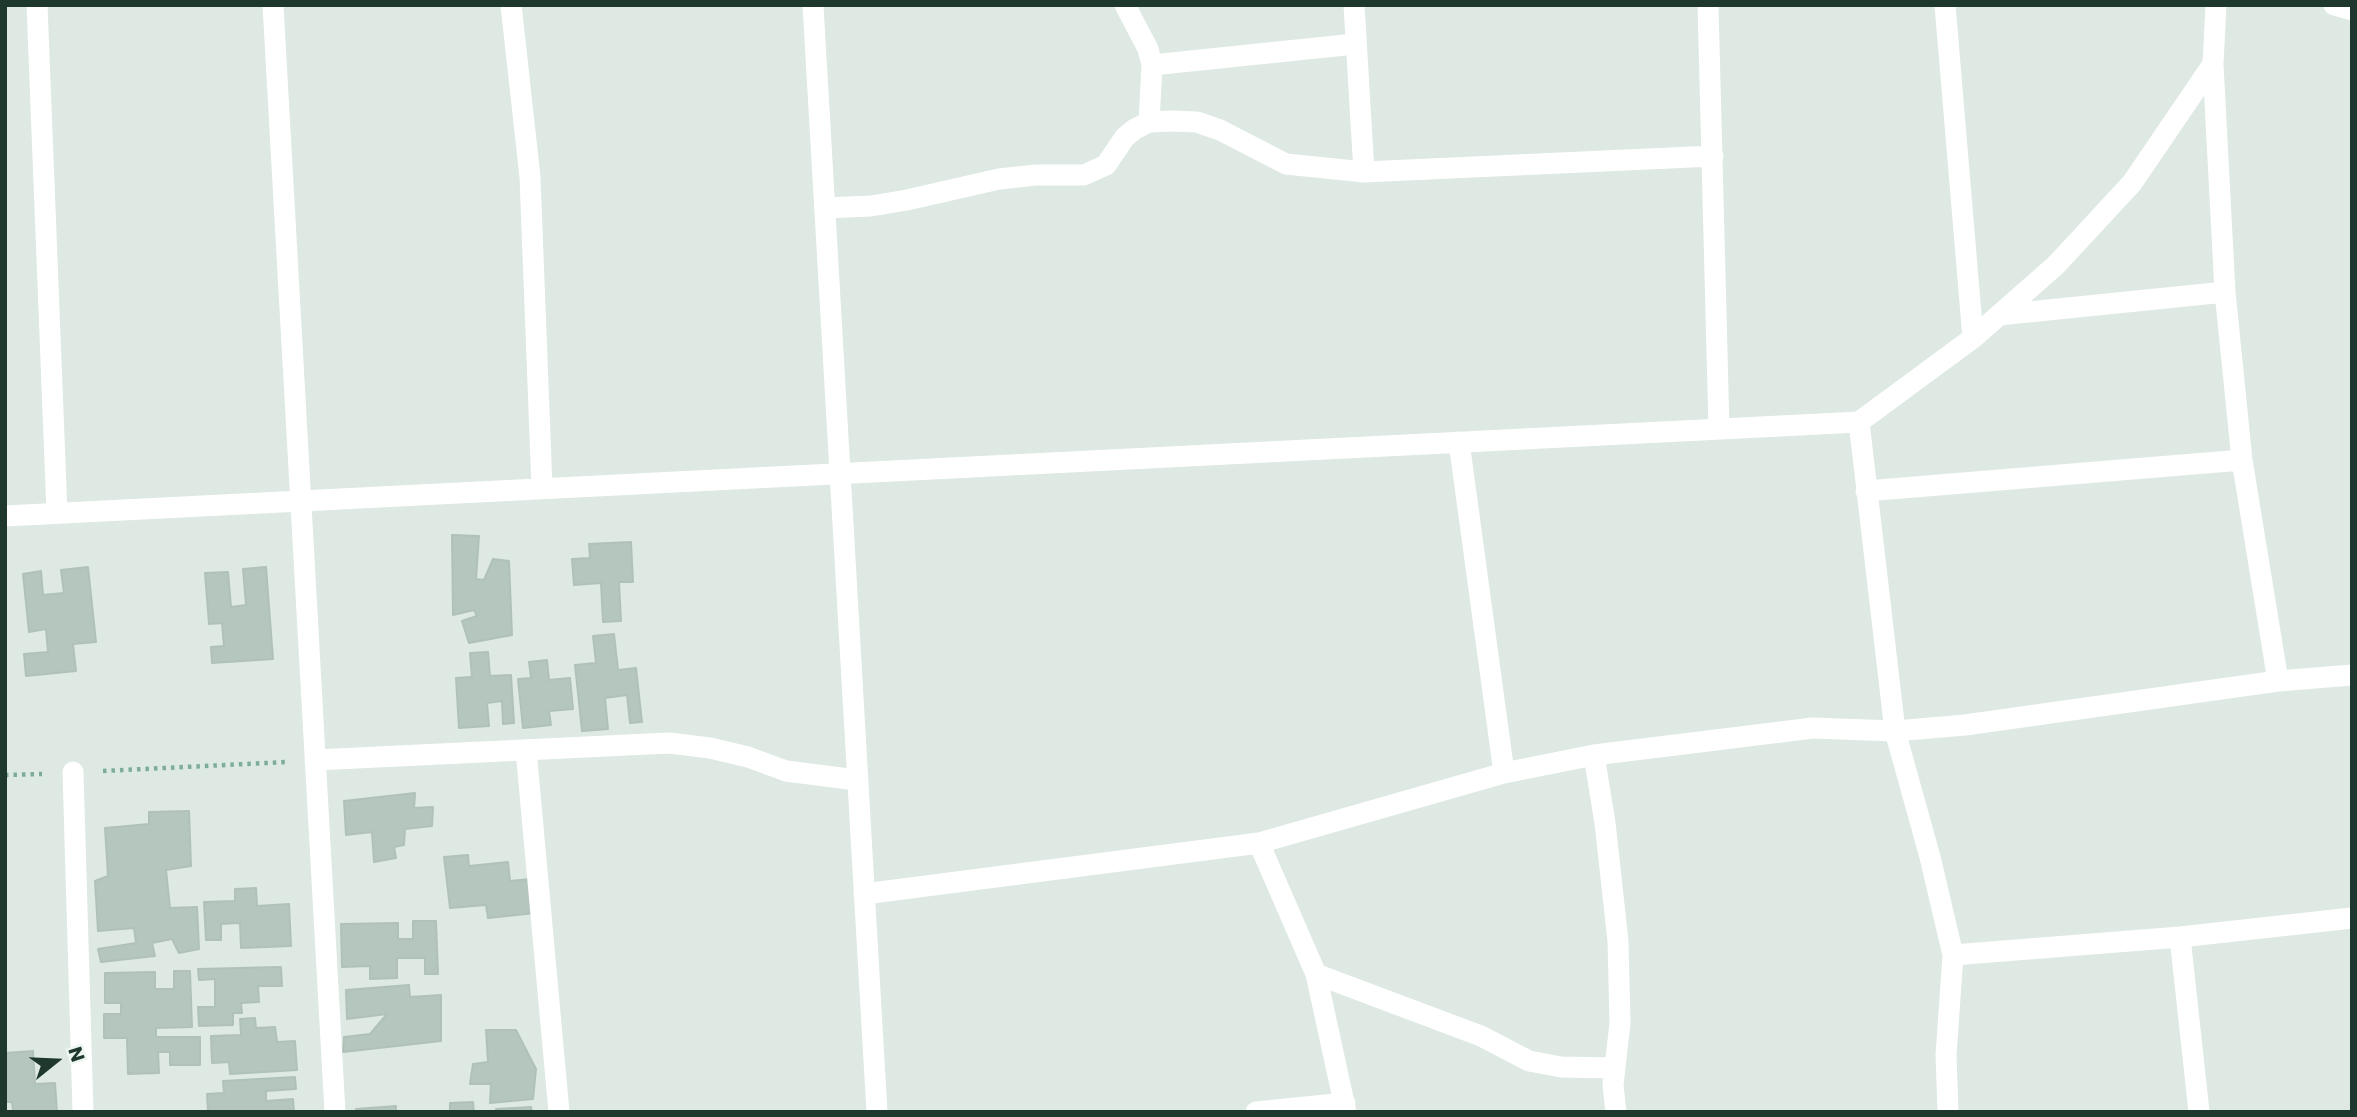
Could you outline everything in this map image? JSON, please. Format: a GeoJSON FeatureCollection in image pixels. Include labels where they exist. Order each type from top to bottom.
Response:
{"type":"FeatureCollection","features":[{"type":"Feature","properties":{"kind":"street"},"geometry":{"type":"LineString","coordinates":[[37,5],[57,513]]}},
{"type":"Feature","properties":{"kind":"street"},"geometry":{"type":"LineString","coordinates":[[274,5],[335,1112]]}},
{"type":"Feature","properties":{"kind":"street"},"geometry":{"type":"LineString","coordinates":[[511,5],[530,177],[542,488]]}},
{"type":"Feature","properties":{"kind":"street"},"geometry":{"type":"LineString","coordinates":[[813,5],[877,1112]]}},
{"type":"Feature","properties":{"kind":"street"},"geometry":{"type":"LineString","coordinates":[[1125,5],[1148,49],[1152,65],[1149,122]]}},
{"type":"Feature","properties":{"kind":"street"},"geometry":{"type":"LineString","coordinates":[[1354,5],[1364,172]]}},
{"type":"Feature","properties":{"kind":"street"},"geometry":{"type":"LineString","coordinates":[[1708,5],[1719,429]]}},
{"type":"Feature","properties":{"kind":"street"},"geometry":{"type":"LineString","coordinates":[[1945,5],[1973,338]]}},
{"type":"Feature","properties":{"kind":"street"},"geometry":{"type":"LineString","coordinates":[[2216,5],[2213,64],[2225,292],[2242,460],[2278,681]]}},
{"type":"Feature","properties":{"kind":"street"},"geometry":{"type":"LineString","coordinates":[[2334,5],[2352,9]]}},
{"type":"Feature","properties":{"kind":"street"},"geometry":{"type":"LineString","coordinates":[[1152,65],[1355,44]]}},
{"type":"Feature","properties":{"kind":"street"},"geometry":{"type":"LineString","coordinates":[[5,516],[1859,422],[1973,338],[2056,265],[2132,183],[2213,64]]}},
{"type":"Feature","properties":{"kind":"street"},"geometry":{"type":"LineString","coordinates":[[825,208],[871,206],[999,179],[1036,175],[1084,175],[1106,165],[1125,137],[1149,122],[1197,122],[1237,137],[1286,164],[1364,172],[1713,156]]}},
{"type":"Feature","properties":{"kind":"street"},"geometry":{"type":"LineString","coordinates":[[1999,315],[2225,292]]}},
{"type":"Feature","properties":{"kind":"street"},"geometry":{"type":"LineString","coordinates":[[1859,422],[1895,731],[1930,857],[1953,955],[1946,1055],[1948,1112]]}},
{"type":"Feature","properties":{"kind":"street"},"geometry":{"type":"LineString","coordinates":[[1459,442],[1504,773]]}},
{"type":"Feature","properties":{"kind":"street"},"geometry":{"type":"LineString","coordinates":[[1866,491],[2242,460]]}},
{"type":"Feature","properties":{"kind":"street"},"geometry":{"type":"LineString","coordinates":[[864,894],[1259,843],[1504,773],[1594,755],[1813,728],[1895,731],[1965,725],[2278,681],[2352,675]]}},
{"type":"Feature","properties":{"kind":"street"},"geometry":{"type":"LineString","coordinates":[[315,760],[669,743],[748,757],[786,771],[857,780]]}},
{"type":"Feature","properties":{"kind":"street"},"geometry":{"type":"LineString","coordinates":[[526,750],[559,1112]]}},
{"type":"Feature","properties":{"kind":"street"},"geometry":{"type":"LineString","coordinates":[[1594,755],[1605,823],[1618,942],[1620,1023],[1613,1085],[1616,1112]]}},
{"type":"Feature","properties":{"kind":"street"},"geometry":{"type":"LineString","coordinates":[[73,772],[83,1112]]}},
{"type":"Feature","properties":{"kind":"street"},"geometry":{"type":"LineString","coordinates":[[1256,1112],[1346,1107],[1316,974],[1259,843]]}},
{"type":"Feature","properties":{"kind":"street"},"geometry":{"type":"LineString","coordinates":[[1953,955],[2180,937],[2352,918]]}},
{"type":"Feature","properties":{"kind":"street"},"geometry":{"type":"LineString","coordinates":[[2180,937],[2199,1112]]}},
{"type":"Feature","properties":{"kind":"street"},"geometry":{"type":"LineString","coordinates":[[1316,974],[1481,1036],[1529,1061],[1561,1067],[1615,1068]]}},
{"type":"Feature","properties":{"kind":"path"},"geometry":{"type":"LineString","coordinates":[[5,775],[315,760]]}},
{"type":"Feature","properties":{"kind":"building"},"geometry":{"type":"Polygon","coordinates":[[[452,535],[479,536],[476,579],[484,580],[493,559],[509,561],[512,635],[469,643],[462,621],[477,616],[474,610],[453,615],[452,535]]]}},
{"type":"Feature","properties":{"kind":"building"},"geometry":{"type":"Polygon","coordinates":[[[631,542],[633,582],[619,582],[621,621],[603,622],[601,583],[574,585],[572,559],[590,558],[589,544],[631,542]]]}},
{"type":"Feature","properties":{"kind":"building"},"geometry":{"type":"Polygon","coordinates":[[[88,567],[96,642],[73,644],[76,671],[26,676],[24,654],[48,652],[46,629],[29,632],[23,574],[41,571],[43,595],[64,593],[61,570],[88,567]]]}},
{"type":"Feature","properties":{"kind":"building"},"geometry":{"type":"Polygon","coordinates":[[[266,567],[273,659],[212,663],[211,647],[224,646],[222,623],[209,624],[205,573],[228,572],[231,607],[246,605],[243,569],[266,567]]]}},
{"type":"Feature","properties":{"kind":"building"},"geometry":{"type":"Polygon","coordinates":[[[614,634],[618,670],[636,668],[642,722],[630,723],[627,695],[605,698],[608,729],[582,731],[575,665],[596,663],[593,636],[614,634]]]}},
{"type":"Feature","properties":{"kind":"building"},"geometry":{"type":"Polygon","coordinates":[[[488,652],[490,676],[511,675],[514,723],[503,724],[502,701],[487,703],[489,726],[459,728],[456,678],[472,677],[470,653],[488,652]]]}},
{"type":"Feature","properties":{"kind":"building"},"geometry":{"type":"Polygon","coordinates":[[[547,660],[549,680],[570,678],[573,709],[549,711],[551,725],[523,728],[518,679],[531,678],[529,662],[547,660]]]}},
{"type":"Feature","properties":{"kind":"building"},"geometry":{"type":"Polygon","coordinates":[[[415,793],[414,808],[433,807],[432,826],[405,829],[404,845],[394,847],[396,858],[374,862],[372,832],[346,835],[344,801],[415,793]]]}},
{"type":"Feature","properties":{"kind":"building"},"geometry":{"type":"Polygon","coordinates":[[[189,811],[191,866],[166,870],[170,908],[197,907],[199,949],[179,953],[172,939],[152,943],[155,956],[101,962],[98,949],[136,943],[134,928],[98,931],[95,881],[108,876],[105,828],[149,824],[149,812],[189,811]]]}},
{"type":"Feature","properties":{"kind":"building"},"geometry":{"type":"Polygon","coordinates":[[[468,855],[469,866],[508,862],[510,881],[531,879],[535,913],[488,918],[486,905],[450,908],[444,857],[468,855]]]}},
{"type":"Feature","properties":{"kind":"building"},"geometry":{"type":"Polygon","coordinates":[[[256,888],[257,906],[289,904],[291,946],[241,948],[240,923],[221,924],[221,940],[206,940],[204,902],[235,901],[235,889],[256,888]]]}},
{"type":"Feature","properties":{"kind":"building"},"geometry":{"type":"Polygon","coordinates":[[[413,921],[436,921],[438,974],[425,974],[425,958],[397,958],[397,978],[370,979],[370,966],[342,967],[341,924],[398,923],[398,939],[413,939],[413,921]]]}},
{"type":"Feature","properties":{"kind":"building"},"geometry":{"type":"Polygon","coordinates":[[[281,967],[282,986],[258,986],[259,1002],[241,1003],[242,1013],[233,1013],[233,1025],[199,1026],[198,1007],[215,1007],[215,979],[199,980],[198,969],[281,967]]]}},
{"type":"Feature","properties":{"kind":"building"},"geometry":{"type":"Polygon","coordinates":[[[174,971],[190,971],[192,1027],[156,1028],[156,1037],[200,1037],[200,1065],[170,1065],[170,1052],[158,1052],[159,1073],[128,1074],[127,1038],[104,1038],[104,1014],[121,1014],[121,1003],[105,1003],[105,973],[155,972],[155,989],[174,989],[174,971]]]}},
{"type":"Feature","properties":{"kind":"building"},"geometry":{"type":"Polygon","coordinates":[[[409,985],[410,997],[441,995],[441,1041],[343,1052],[344,1037],[370,1034],[387,1014],[347,1019],[346,990],[409,985]]]}},
{"type":"Feature","properties":{"kind":"building"},"geometry":{"type":"Polygon","coordinates":[[[255,1018],[256,1028],[275,1027],[277,1042],[295,1041],[297,1070],[230,1074],[229,1062],[212,1063],[211,1036],[241,1035],[240,1019],[255,1018]]]}},
{"type":"Feature","properties":{"kind":"building"},"geometry":{"type":"Polygon","coordinates":[[[486,1030],[516,1030],[536,1069],[533,1099],[490,1103],[491,1084],[470,1084],[473,1064],[488,1062],[486,1030]]]}},
{"type":"Feature","properties":{"kind":"building"},"geometry":{"type":"Polygon","coordinates":[[[33,1051],[35,1084],[55,1083],[57,1112],[13,1112],[12,1102],[5,1102],[5,1053],[33,1051]]]}},
{"type":"Feature","properties":{"kind":"building"},"geometry":{"type":"Polygon","coordinates":[[[295,1077],[296,1089],[266,1091],[266,1101],[293,1099],[294,1112],[208,1111],[207,1094],[224,1093],[223,1081],[295,1077]]]}},
{"type":"Feature","properties":{"kind":"building"},"geometry":{"type":"Polygon","coordinates":[[[473,1102],[474,1112],[450,1112],[450,1103],[473,1102]]]}},
{"type":"Feature","properties":{"kind":"building"},"geometry":{"type":"Polygon","coordinates":[[[396,1106],[396,1112],[356,1112],[356,1109],[396,1106]]]}},
{"type":"Feature","properties":{"kind":"building"},"geometry":{"type":"Polygon","coordinates":[[[531,1107],[532,1112],[497,1112],[496,1109],[531,1107]]]}}]}
